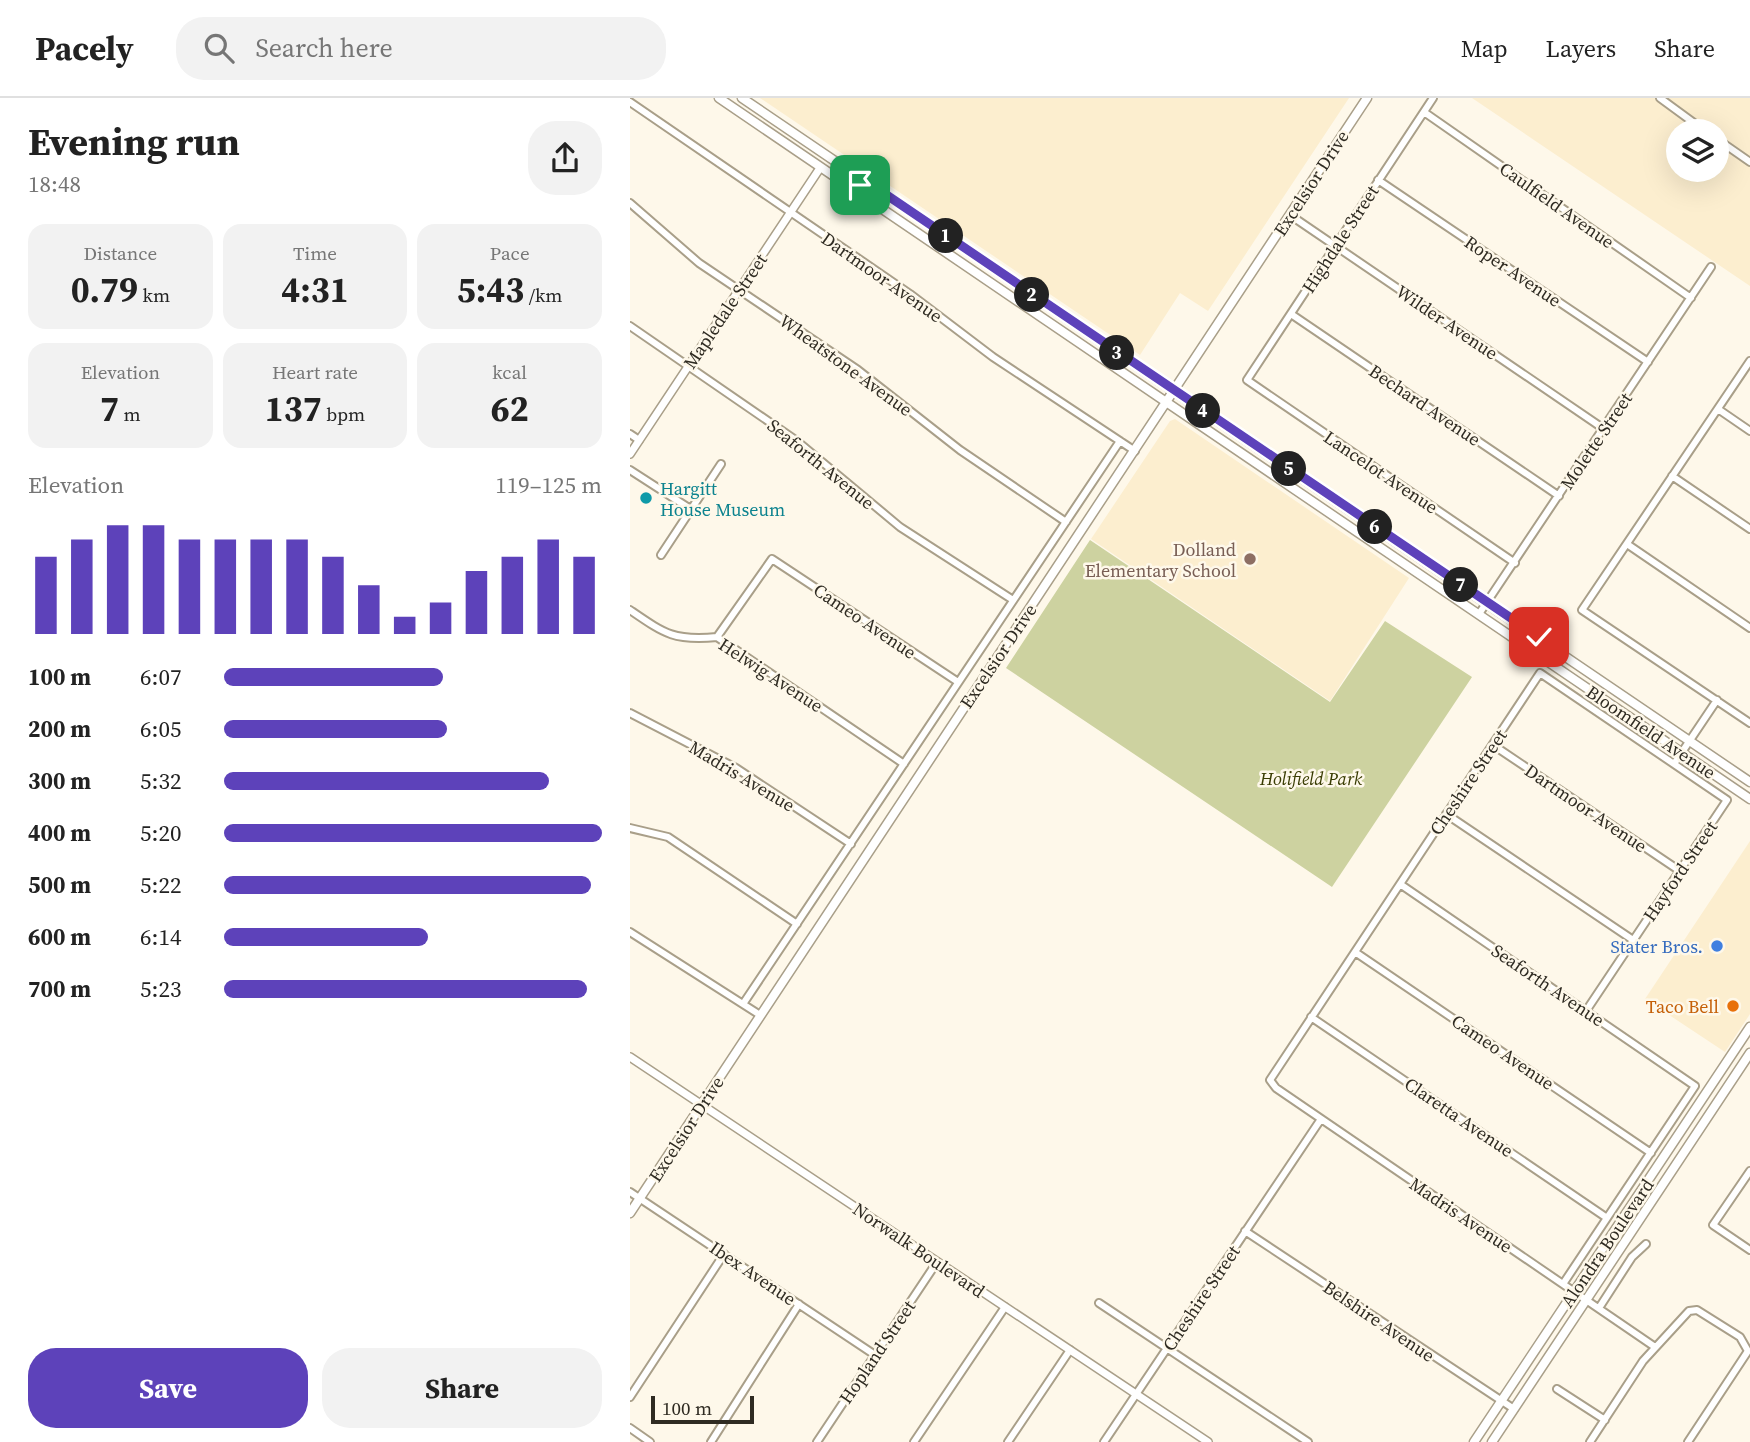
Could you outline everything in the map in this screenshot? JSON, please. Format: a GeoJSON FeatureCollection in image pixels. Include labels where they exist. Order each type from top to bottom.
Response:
{"type":"FeatureCollection","features":[{"type":"Feature","properties":{"kind":"main road","name":"Bloomfield Avenue"},"geometry":{"type":"LineString","coordinates":[[719,98],[1750,799]]}},
{"type":"Feature","properties":{"kind":"main road","name":"Bloomfield Avenue"},"geometry":{"type":"LineString","coordinates":[[742,98],[1750,782]]}},
{"type":"Feature","properties":{"kind":"main road","name":"Excelsior Drive"},"geometry":{"type":"LineString","coordinates":[[630,1213],[1367,98]]}},
{"type":"Feature","properties":{"kind":"main road"},"geometry":{"type":"LineString","coordinates":[[821,152],[820,168],[838,164]]}},
{"type":"Feature","properties":{"kind":"main road"},"geometry":{"type":"LineString","coordinates":[[851,187],[866,181],[866,198]]}},
{"type":"Feature","properties":{"kind":"main road","name":"Alondra Boulevard"},"geometry":{"type":"LineString","coordinates":[[1474,1442],[1750,1027]]}},
{"type":"Feature","properties":{"kind":"main road","name":"Alondra Boulevard"},"geometry":{"type":"LineString","coordinates":[[1492,1442],[1750,1052]]}},
{"type":"Feature","properties":{"kind":"street","name":"Highdale Street"},"geometry":{"type":"LineString","coordinates":[[1247,380],[1433,98]]}},
{"type":"Feature","properties":{"kind":"street"},"geometry":{"type":"LineString","coordinates":[[1659,99],[1688,119]]}},
{"type":"Feature","properties":{"kind":"street","name":"Dartmoor Avenue"},"geometry":{"type":"LineString","coordinates":[[630,102],[910,294],[993,357],[1135,451]]}},
{"type":"Feature","properties":{"kind":"street","name":"Caulfield Avenue"},"geometry":{"type":"LineString","coordinates":[[1424,112],[1691,298]]}},
{"type":"Feature","properties":{"kind":"street"},"geometry":{"type":"LineString","coordinates":[[1729,147],[1750,162]]}},
{"type":"Feature","properties":{"kind":"street","name":"Mapledale Street"},"geometry":{"type":"LineString","coordinates":[[630,454],[820,168]]}},
{"type":"Feature","properties":{"kind":"street","name":"Roper Avenue"},"geometry":{"type":"LineString","coordinates":[[1378,180],[1648,362]]}},
{"type":"Feature","properties":{"kind":"street","name":"Wheatstone Avenue"},"geometry":{"type":"LineString","coordinates":[[630,203],[698,263],[858,370],[960,450],[1066,522]]}},
{"type":"Feature","properties":{"kind":"street","name":"Wilder Avenue"},"geometry":{"type":"LineString","coordinates":[[1290,215],[1604,429]]}},
{"type":"Feature","properties":{"kind":"street","name":"Molette Street"},"geometry":{"type":"LineString","coordinates":[[1479,614],[1515,564],[1711,267]]}},
{"type":"Feature","properties":{"kind":"street","name":"Bechard Avenue"},"geometry":{"type":"LineString","coordinates":[[1291,314],[1559,496]]}},
{"type":"Feature","properties":{"kind":"street","name":"Seaforth Avenue"},"geometry":{"type":"LineString","coordinates":[[630,326],[797,441],[900,527],[1013,600]]}},
{"type":"Feature","properties":{"kind":"street"},"geometry":{"type":"LineString","coordinates":[[1750,361],[1583,610],[1750,723]]}},
{"type":"Feature","properties":{"kind":"street","name":"Lancelot Avenue"},"geometry":{"type":"LineString","coordinates":[[1247,380],[1515,564]]}},
{"type":"Feature","properties":{"kind":"street"},"geometry":{"type":"LineString","coordinates":[[1718,409],[1750,431]]}},
{"type":"Feature","properties":{"kind":"street"},"geometry":{"type":"LineString","coordinates":[[630,434],[639,440]]}},
{"type":"Feature","properties":{"kind":"street","name":"Excelsior Drive"},"geometry":{"type":"LineString","coordinates":[[743,1004],[1120,441]]}},
{"type":"Feature","properties":{"kind":"street"},"geometry":{"type":"LineString","coordinates":[[661,555],[722,464]]}},
{"type":"Feature","properties":{"kind":"street"},"geometry":{"type":"LineString","coordinates":[[630,470],[692,510]]}},
{"type":"Feature","properties":{"kind":"street"},"geometry":{"type":"LineString","coordinates":[[1672,476],[1750,529]]}},
{"type":"Feature","properties":{"kind":"street"},"geometry":{"type":"LineString","coordinates":[[1627,544],[1750,628]]}},
{"type":"Feature","properties":{"kind":"street","name":"Cameo Avenue"},"geometry":{"type":"LineString","coordinates":[[717,637],[772,559],[958,682]]}},
{"type":"Feature","properties":{"kind":"street","name":"Helwig Avenue"},"geometry":{"type":"LineString","coordinates":[[630,610],[667,635],[691,639],[717,637],[904,764]]}},
{"type":"Feature","properties":{"kind":"street","name":"Cheshire Street"},"geometry":{"type":"LineString","coordinates":[[1270,1080],[1540,673],[1727,800]]}},
{"type":"Feature","properties":{"kind":"street"},"geometry":{"type":"LineString","coordinates":[[1674,764],[1717,700]]}},
{"type":"Feature","properties":{"kind":"street","name":"Madris Avenue"},"geometry":{"type":"LineString","coordinates":[[630,713],[736,768],[850,844]]}},
{"type":"Feature","properties":{"kind":"street","name":"Dartmoor Avenue"},"geometry":{"type":"LineString","coordinates":[[1493,745],[1680,871]]}},
{"type":"Feature","properties":{"kind":"street","name":"Hayford Street"},"geometry":{"type":"LineString","coordinates":[[1586,1011],[1727,800]]}},
{"type":"Feature","properties":{"kind":"street"},"geometry":{"type":"LineString","coordinates":[[1446,814],[1633,940]]}},
{"type":"Feature","properties":{"kind":"street"},"geometry":{"type":"LineString","coordinates":[[630,828],[668,837],[797,924]]}},
{"type":"Feature","properties":{"kind":"street","name":"Seaforth Avenue"},"geometry":{"type":"LineString","coordinates":[[1400,884],[1695,1086]]}},
{"type":"Feature","properties":{"kind":"street"},"geometry":{"type":"LineString","coordinates":[[630,932],[760,1015]]}},
{"type":"Feature","properties":{"kind":"street","name":"Cameo Avenue"},"geometry":{"type":"LineString","coordinates":[[1355,952],[1651,1153]]}},
{"type":"Feature","properties":{"kind":"street","name":"Claretta Avenue"},"geometry":{"type":"LineString","coordinates":[[1311,1017],[1607,1218]]}},
{"type":"Feature","properties":{"kind":"street","name":"Alondra Boulevard"},"geometry":{"type":"LineString","coordinates":[[1739,1044],[1750,1052]]}},
{"type":"Feature","properties":{"kind":"street","name":"Norwalk Boulevard"},"geometry":{"type":"LineString","coordinates":[[630,1057],[1136,1394],[1195,1438],[1208,1442]]}},
{"type":"Feature","properties":{"kind":"street","name":"Madris Avenue"},"geometry":{"type":"LineString","coordinates":[[1270,1080],[1276,1088],[1655,1346]]}},
{"type":"Feature","properties":{"kind":"street","name":"Alondra Boulevard"},"geometry":{"type":"LineString","coordinates":[[1563,1284],[1695,1086]]}},
{"type":"Feature","properties":{"kind":"street","name":"Cheshire Street"},"geometry":{"type":"LineString","coordinates":[[1104,1442],[1321,1119]]}},
{"type":"Feature","properties":{"kind":"street"},"geometry":{"type":"LineString","coordinates":[[1750,1171],[1713,1225],[1750,1250]]}},
{"type":"Feature","properties":{"kind":"street","name":"Ibex Avenue"},"geometry":{"type":"LineString","coordinates":[[630,1192],[875,1355]]}},
{"type":"Feature","properties":{"kind":"street","name":"Belshire Avenue"},"geometry":{"type":"LineString","coordinates":[[1245,1231],[1514,1409]]}},
{"type":"Feature","properties":{"kind":"street","name":"Alondra Boulevard"},"geometry":{"type":"LineString","coordinates":[[1598,1308],[1632,1256],[1646,1244]]}},
{"type":"Feature","properties":{"kind":"street"},"geometry":{"type":"LineString","coordinates":[[630,1397],[724,1254]]}},
{"type":"Feature","properties":{"kind":"street","name":"Hopland Street"},"geometry":{"type":"LineString","coordinates":[[817,1442],[937,1262]]}},
{"type":"Feature","properties":{"kind":"street"},"geometry":{"type":"LineString","coordinates":[[1099,1303],[1308,1442]]}},
{"type":"Feature","properties":{"kind":"street"},"geometry":{"type":"LineString","coordinates":[[711,1442],[799,1304]]}},
{"type":"Feature","properties":{"kind":"street"},"geometry":{"type":"LineString","coordinates":[[914,1442],[1005,1307]]}},
{"type":"Feature","properties":{"kind":"street"},"geometry":{"type":"LineString","coordinates":[[1590,1442],[1655,1346],[1689,1311],[1697,1310],[1740,1337],[1748,1352],[1688,1442]]}},
{"type":"Feature","properties":{"kind":"street"},"geometry":{"type":"LineString","coordinates":[[1008,1442],[1070,1350]]}},
{"type":"Feature","properties":{"kind":"street"},"geometry":{"type":"LineString","coordinates":[[1557,1389],[1605,1420]]}},
{"type":"Feature","properties":{"kind":"street"},"geometry":{"type":"LineString","coordinates":[[630,1428],[650,1442]]}},
{"type":"Feature","properties":{"kind":"shaded area"},"geometry":{"type":"Polygon","coordinates":[[[760,98],[1349,98],[1208,311],[1180,293],[1140,355],[760,98]]]}},
{"type":"Feature","properties":{"kind":"shaded area"},"geometry":{"type":"Polygon","coordinates":[[[1472,98],[1750,98],[1750,286],[1472,98]]]}},
{"type":"Feature","properties":{"kind":"shaded area","name":"Dolland Elementary School"},"geometry":{"type":"Polygon","coordinates":[[[1175,419],[1409,578],[1330,701],[1091,539],[1170,421],[1175,419]]]}},
{"type":"Feature","properties":{"kind":"shaded area"},"geometry":{"type":"Polygon","coordinates":[[[1750,841],[1750,1014],[1725,1052],[1645,999],[1750,841]]]}},
{"type":"Feature","properties":{"kind":"green space","name":"Holifield Park"},"geometry":{"type":"Polygon","coordinates":[[[1090,540],[1330,702],[1385,621],[1472,677],[1332,887],[1006,668],[1090,540]]]}},
{"type":"Feature","properties":{"kind":"place","name":"Hargitt House Museum"},"geometry":{"type":"Point","coordinates":[646,498]}},
{"type":"Feature","properties":{"kind":"place","name":"Dolland Elementary School"},"geometry":{"type":"Point","coordinates":[1250,559]}},
{"type":"Feature","properties":{"kind":"place","name":"Stater Bros."},"geometry":{"type":"Point","coordinates":[1717,946]}},
{"type":"Feature","properties":{"kind":"place","name":"Taco Bell"},"geometry":{"type":"Point","coordinates":[1733,1006]}},
{"type":"Feature","properties":{"kind":"route"},"geometry":{"type":"LineString","coordinates":[[860,185],[866,181],[1539,637]]}}]}
